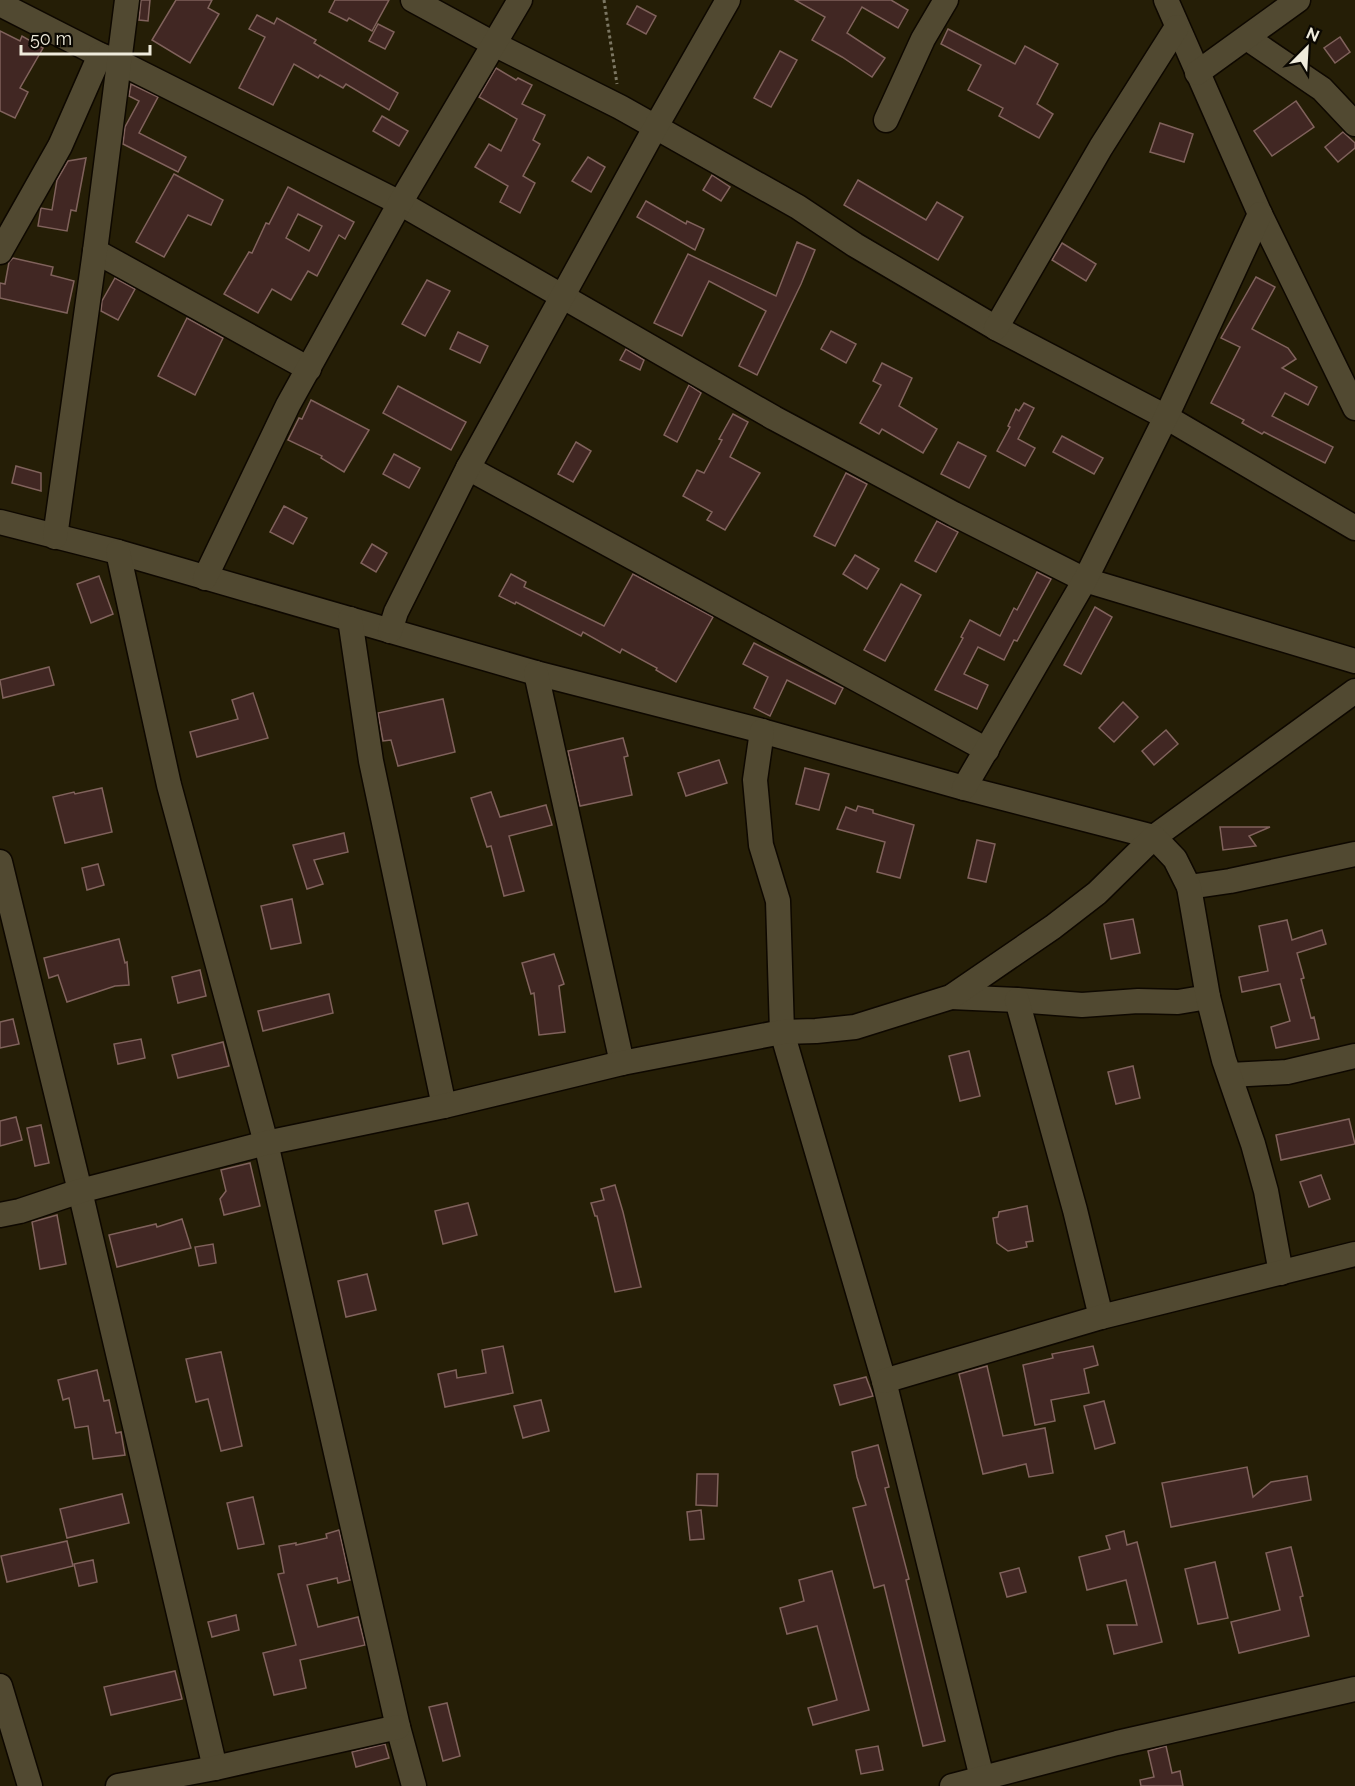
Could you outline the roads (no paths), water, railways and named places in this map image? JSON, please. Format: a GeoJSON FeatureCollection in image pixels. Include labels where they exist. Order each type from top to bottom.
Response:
{"type":"FeatureCollection","features":[{"type":"Feature","properties":{"kind":"street"},"geometry":{"type":"LineString","coordinates":[[0,252],[109,59],[127,0]]}},
{"type":"Feature","properties":{"kind":"street"},"geometry":{"type":"LineString","coordinates":[[413,0],[494,44],[620,107],[798,207],[855,245],[996,328],[1166,417],[1355,528]]}},
{"type":"Feature","properties":{"kind":"street"},"geometry":{"type":"LineString","coordinates":[[205,578],[288,405],[400,203],[520,0]]}},
{"type":"Feature","properties":{"kind":"street"},"geometry":{"type":"LineString","coordinates":[[390,631],[396,612],[468,468],[728,0]]}},
{"type":"Feature","properties":{"kind":"street"},"geometry":{"type":"LineString","coordinates":[[886,120],[923,39],[946,0]]}},
{"type":"Feature","properties":{"kind":"street"},"geometry":{"type":"LineString","coordinates":[[1166,0],[1260,214],[1355,408]]}},
{"type":"Feature","properties":{"kind":"street"},"geometry":{"type":"LineString","coordinates":[[1197,73],[1298,0]]}},
{"type":"Feature","properties":{"kind":"street"},"geometry":{"type":"LineString","coordinates":[[0,4],[400,203],[774,418],[954,514],[1085,579],[1355,661]]}},
{"type":"Feature","properties":{"kind":"street"},"geometry":{"type":"LineString","coordinates":[[996,328],[1078,185],[1143,77],[1177,27]]}},
{"type":"Feature","properties":{"kind":"street"},"geometry":{"type":"LineString","coordinates":[[1246,38],[1322,89],[1355,124]]}},
{"type":"Feature","properties":{"kind":"street"},"geometry":{"type":"LineString","coordinates":[[56,537],[95,251],[109,59]]}},
{"type":"Feature","properties":{"kind":"street"},"geometry":{"type":"LineString","coordinates":[[964,788],[1085,579],[1166,417],[1260,214]]}},
{"type":"Feature","properties":{"kind":"street"},"geometry":{"type":"LineString","coordinates":[[95,251],[309,369]]}},
{"type":"Feature","properties":{"kind":"street"},"geometry":{"type":"LineString","coordinates":[[468,468],[987,750]]}},
{"type":"Feature","properties":{"kind":"street"},"geometry":{"type":"LineString","coordinates":[[0,522],[118,552],[536,673],[762,731],[964,788],[1154,837],[1175,859],[1188,887],[1208,997],[1224,1060],[1266,1191],[1281,1274]]}},
{"type":"Feature","properties":{"kind":"street"},"geometry":{"type":"LineString","coordinates":[[118,552],[170,784],[266,1143],[398,1727],[414,1786]]}},
{"type":"Feature","properties":{"kind":"street"},"geometry":{"type":"LineString","coordinates":[[350,619],[371,761],[444,1106]]}},
{"type":"Feature","properties":{"kind":"street"},"geometry":{"type":"LineString","coordinates":[[536,673],[622,1064]]}},
{"type":"Feature","properties":{"kind":"street"},"geometry":{"type":"LineString","coordinates":[[0,1215],[80,1191],[266,1143],[444,1106],[622,1064],[782,1032],[855,1027],[951,998],[1097,893],[1154,837],[1355,691]]}},
{"type":"Feature","properties":{"kind":"street"},"geometry":{"type":"LineString","coordinates":[[762,731],[755,780],[761,845],[778,901],[782,1032],[884,1381],[982,1782]]}},
{"type":"Feature","properties":{"kind":"street"},"geometry":{"type":"LineString","coordinates":[[1188,887],[1355,854]]}},
{"type":"Feature","properties":{"kind":"street"},"geometry":{"type":"LineString","coordinates":[[0,862],[80,1191],[215,1768]]}},
{"type":"Feature","properties":{"kind":"street"},"geometry":{"type":"LineString","coordinates":[[951,998],[1082,1005],[1138,1001],[1178,1002],[1208,997]]}},
{"type":"Feature","properties":{"kind":"street"},"geometry":{"type":"LineString","coordinates":[[1017,1000],[1075,1210],[1101,1317]]}},
{"type":"Feature","properties":{"kind":"street"},"geometry":{"type":"LineString","coordinates":[[1230,1075],[1287,1072],[1355,1056]]}},
{"type":"Feature","properties":{"kind":"street"},"geometry":{"type":"LineString","coordinates":[[884,1381],[1101,1317],[1355,1254]]}},
{"type":"Feature","properties":{"kind":"street"},"geometry":{"type":"LineString","coordinates":[[0,1686],[30,1786]]}},
{"type":"Feature","properties":{"kind":"street"},"geometry":{"type":"LineString","coordinates":[[952,1786],[982,1782],[1116,1743],[1355,1689]]}},
{"type":"Feature","properties":{"kind":"street"},"geometry":{"type":"LineString","coordinates":[[118,1786],[215,1768],[398,1727]]}}]}
